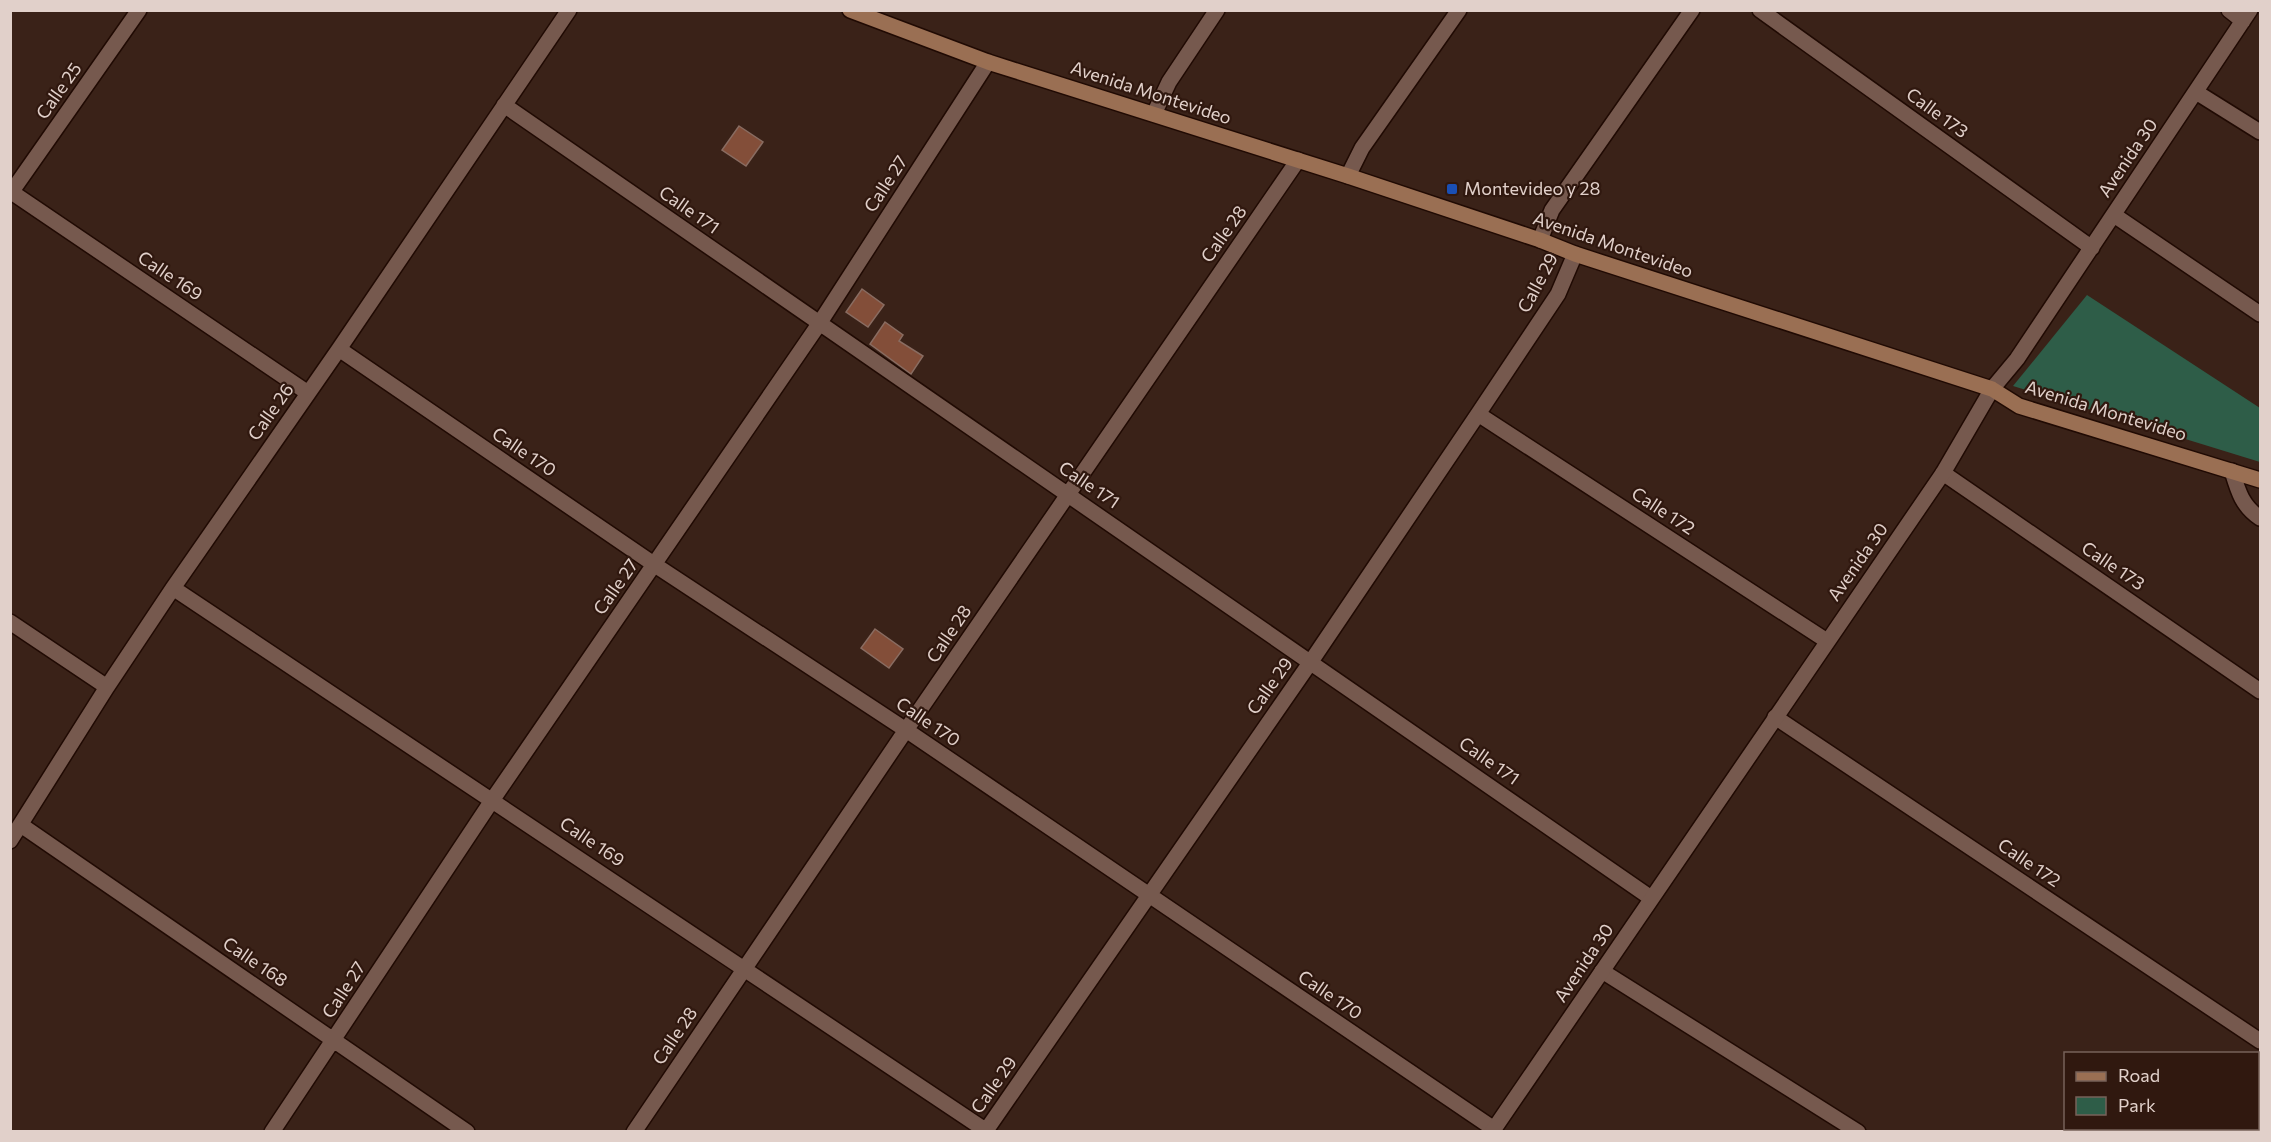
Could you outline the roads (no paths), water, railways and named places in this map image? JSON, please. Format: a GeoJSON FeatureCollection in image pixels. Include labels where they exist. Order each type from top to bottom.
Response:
{"type":"FeatureCollection","features":[{"type":"Feature","properties":{"kind":"main road","name":"Avenida Montevideo"},"geometry":{"type":"LineString","coordinates":[[849,10],[988,62],[1298,160],[1540,240],[1575,254],[1992,389],[2019,406],[2260,480]]}},
{"type":"Feature","properties":{"kind":"street","name":"Calle 25"},"geometry":{"type":"LineString","coordinates":[[11,192],[140,10]]}},
{"type":"Feature","properties":{"kind":"street","name":"Calle 26"},"geometry":{"type":"LineString","coordinates":[[10,841],[107,687],[173,588],[339,349],[569,10]]}},
{"type":"Feature","properties":{"kind":"street"},"geometry":{"type":"LineString","coordinates":[[1154,114],[1169,82],[1217,10]]}},
{"type":"Feature","properties":{"kind":"street"},"geometry":{"type":"LineString","coordinates":[[1348,177],[1362,148],[1459,10]]}},
{"type":"Feature","properties":{"kind":"street","name":"Calle 29"},"geometry":{"type":"LineString","coordinates":[[1540,240],[1552,210],[1692,10]]}},
{"type":"Feature","properties":{"kind":"street","name":"Calle 173"},"geometry":{"type":"LineString","coordinates":[[1760,10],[2092,248]]}},
{"type":"Feature","properties":{"kind":"street"},"geometry":{"type":"LineString","coordinates":[[2229,10],[2246,16]]}},
{"type":"Feature","properties":{"kind":"street","name":"Avenida 30"},"geometry":{"type":"LineString","coordinates":[[1493,1130],[1943,473],[1992,389],[2017,359],[2246,16]]}},
{"type":"Feature","properties":{"kind":"street","name":"Calle 27"},"geometry":{"type":"LineString","coordinates":[[272,1131],[335,1040],[493,799],[819,324],[988,62]]}},
{"type":"Feature","properties":{"kind":"street"},"geometry":{"type":"LineString","coordinates":[[2196,92],[2260,132]]}},
{"type":"Feature","properties":{"kind":"street","name":"Calle 171"},"geometry":{"type":"LineString","coordinates":[[504,105],[819,324],[1312,660],[1651,898]]}},
{"type":"Feature","properties":{"kind":"street","name":"Calle 28"},"geometry":{"type":"LineString","coordinates":[[634,1131],[906,730],[1298,160]]}},
{"type":"Feature","properties":{"kind":"street","name":"Calle 169"},"geometry":{"type":"LineString","coordinates":[[11,192],[308,393]]}},
{"type":"Feature","properties":{"kind":"street"},"geometry":{"type":"LineString","coordinates":[[2114,215],[2260,314]]}},
{"type":"Feature","properties":{"kind":"street","name":"Calle 29"},"geometry":{"type":"LineString","coordinates":[[986,1131],[1312,660],[1478,414],[1558,294],[1575,254]]}},
{"type":"Feature","properties":{"kind":"street","name":"Calle 170"},"geometry":{"type":"LineString","coordinates":[[339,349],[655,565],[906,730],[1493,1130]]}},
{"type":"Feature","properties":{"kind":"street","name":"Calle 172"},"geometry":{"type":"LineString","coordinates":[[1478,414],[1827,640]]}},
{"type":"Feature","properties":{"kind":"street"},"geometry":{"type":"LineString","coordinates":[[2232,471],[2241,500],[2260,518]]}},
{"type":"Feature","properties":{"kind":"street","name":"Calle 173"},"geometry":{"type":"LineString","coordinates":[[1943,473],[2260,691]]}},
{"type":"Feature","properties":{"kind":"street","name":"Calle 169"},"geometry":{"type":"LineString","coordinates":[[173,588],[493,799],[986,1131]]}},
{"type":"Feature","properties":{"kind":"street"},"geometry":{"type":"LineString","coordinates":[[10,622],[107,687]]}},
{"type":"Feature","properties":{"kind":"street","name":"Calle 172"},"geometry":{"type":"LineString","coordinates":[[1775,717],[2260,1041]]}},
{"type":"Feature","properties":{"kind":"street","name":"Calle 168"},"geometry":{"type":"LineString","coordinates":[[21,825],[467,1131]]}},
{"type":"Feature","properties":{"kind":"street"},"geometry":{"type":"LineString","coordinates":[[1602,971],[1858,1131]]}},
{"type":"Feature","properties":{"kind":"place","name":"Montevideo y 28"},"geometry":{"type":"Point","coordinates":[1452,189]}}]}
